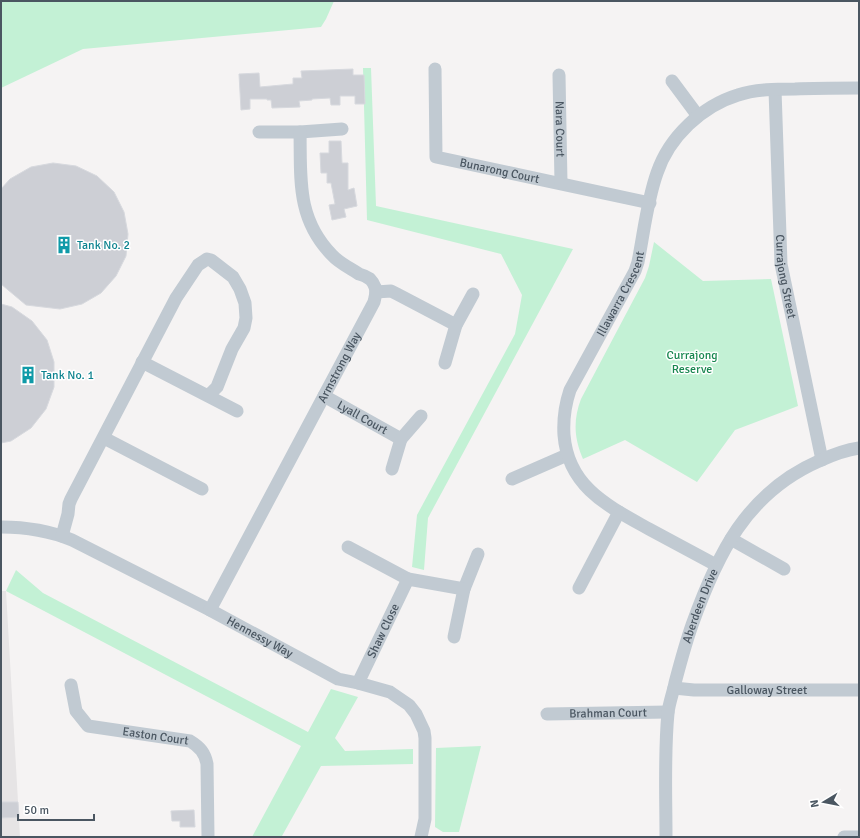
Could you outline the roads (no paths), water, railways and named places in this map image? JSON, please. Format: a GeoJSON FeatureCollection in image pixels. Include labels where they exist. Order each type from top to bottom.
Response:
{"type":"FeatureCollection","features":[{"type":"Feature","properties":{"kind":"street","name":"Bunarong Court"},"geometry":{"type":"LineString","coordinates":[[434,69],[436,157],[650,203]]}},
{"type":"Feature","properties":{"kind":"street","name":"Nara Court"},"geometry":{"type":"LineString","coordinates":[[559,75],[561,183]]}},
{"type":"Feature","properties":{"kind":"street"},"geometry":{"type":"LineString","coordinates":[[672,81],[698,116]]}},
{"type":"Feature","properties":{"kind":"street","name":"Illawarra Crescent"},"geometry":{"type":"LineString","coordinates":[[716,565],[603,502],[581,481],[567,455],[564,429],[566,400],[635,271],[657,172],[664,157],[681,133],[698,116],[718,104],[738,95],[776,90],[859,88]]}},
{"type":"Feature","properties":{"kind":"street","name":"Currajong Street"},"geometry":{"type":"LineString","coordinates":[[776,90],[781,264],[822,460]]}},
{"type":"Feature","properties":{"kind":"street"},"geometry":{"type":"LineString","coordinates":[[259,132],[300,132],[342,129]]}},
{"type":"Feature","properties":{"kind":"street"},"geometry":{"type":"LineString","coordinates":[[300,132],[301,193],[304,208],[310,224],[319,239],[332,255],[345,266],[371,279],[375,285],[376,292],[391,291],[456,325]]}},
{"type":"Feature","properties":{"kind":"street"},"geometry":{"type":"LineString","coordinates":[[59,535],[63,510],[69,504],[104,438],[120,403],[176,298],[198,264],[207,259],[211,260],[233,277],[240,289],[245,303],[246,318],[244,328],[232,349],[218,387],[208,395]]}},
{"type":"Feature","properties":{"kind":"street","name":"Armstrong Way"},"geometry":{"type":"LineString","coordinates":[[210,610],[374,302],[376,292]]}},
{"type":"Feature","properties":{"kind":"street"},"geometry":{"type":"LineString","coordinates":[[445,363],[456,325],[473,294]]}},
{"type":"Feature","properties":{"kind":"street"},"geometry":{"type":"LineString","coordinates":[[142,362],[237,411]]}},
{"type":"Feature","properties":{"kind":"street","name":"Lyall Court"},"geometry":{"type":"LineString","coordinates":[[324,396],[402,439]]}},
{"type":"Feature","properties":{"kind":"street","name":"Lyall Court"},"geometry":{"type":"LineString","coordinates":[[392,469],[402,439],[421,416]]}},
{"type":"Feature","properties":{"kind":"street"},"geometry":{"type":"LineString","coordinates":[[104,438],[202,489]]}},
{"type":"Feature","properties":{"kind":"street","name":"Aberdeen Drive"},"geometry":{"type":"LineString","coordinates":[[666,837],[668,712],[684,647],[706,586],[716,565],[739,526],[769,492],[794,473],[833,455],[859,448]]}},
{"type":"Feature","properties":{"kind":"street"},"geometry":{"type":"LineString","coordinates":[[512,479],[567,455]]}},
{"type":"Feature","properties":{"kind":"street"},"geometry":{"type":"LineString","coordinates":[[579,588],[620,512]]}},
{"type":"Feature","properties":{"kind":"street","name":"Hennessy Way"},"geometry":{"type":"LineString","coordinates":[[1,527],[32,528],[59,535],[210,610],[338,679],[390,692],[408,705],[416,714],[424,731],[425,738],[425,819],[421,837]]}},
{"type":"Feature","properties":{"kind":"street"},"geometry":{"type":"LineString","coordinates":[[731,539],[784,569]]}},
{"type":"Feature","properties":{"kind":"street"},"geometry":{"type":"LineString","coordinates":[[348,547],[408,579],[464,589]]}},
{"type":"Feature","properties":{"kind":"street"},"geometry":{"type":"LineString","coordinates":[[454,637],[464,589],[478,554]]}},
{"type":"Feature","properties":{"kind":"street","name":"Shaw Close"},"geometry":{"type":"LineString","coordinates":[[358,683],[408,579]]}},
{"type":"Feature","properties":{"kind":"street","name":"Easton Court"},"geometry":{"type":"LineString","coordinates":[[70,685],[76,712],[88,726],[190,741],[199,746],[206,757],[207,764],[208,837]]}},
{"type":"Feature","properties":{"kind":"street","name":"Galloway Street"},"geometry":{"type":"LineString","coordinates":[[674,688],[702,690],[859,690]]}},
{"type":"Feature","properties":{"kind":"street","name":"Brahman Court"},"geometry":{"type":"LineString","coordinates":[[547,714],[668,712]]}},
{"type":"Feature","properties":{"kind":"street","name":"Hennessy Way"},"geometry":{"type":"LineString","coordinates":[[425,819],[430,837]]}},
{"type":"Feature","properties":{"kind":"street"},"geometry":{"type":"LineString","coordinates":[[844,837],[859,836]]}},
{"type":"Feature","properties":{"kind":"place","name":"Tank No. 2"},"geometry":{"type":"Point","coordinates":[64,245]}},
{"type":"Feature","properties":{"kind":"place","name":"Tank No. 1"},"geometry":{"type":"Point","coordinates":[28,375]}},
{"type":"Feature","properties":{"kind":"park label","name":"Currajong Reserve"},"geometry":{"type":"Point","coordinates":[692,362]}}]}
